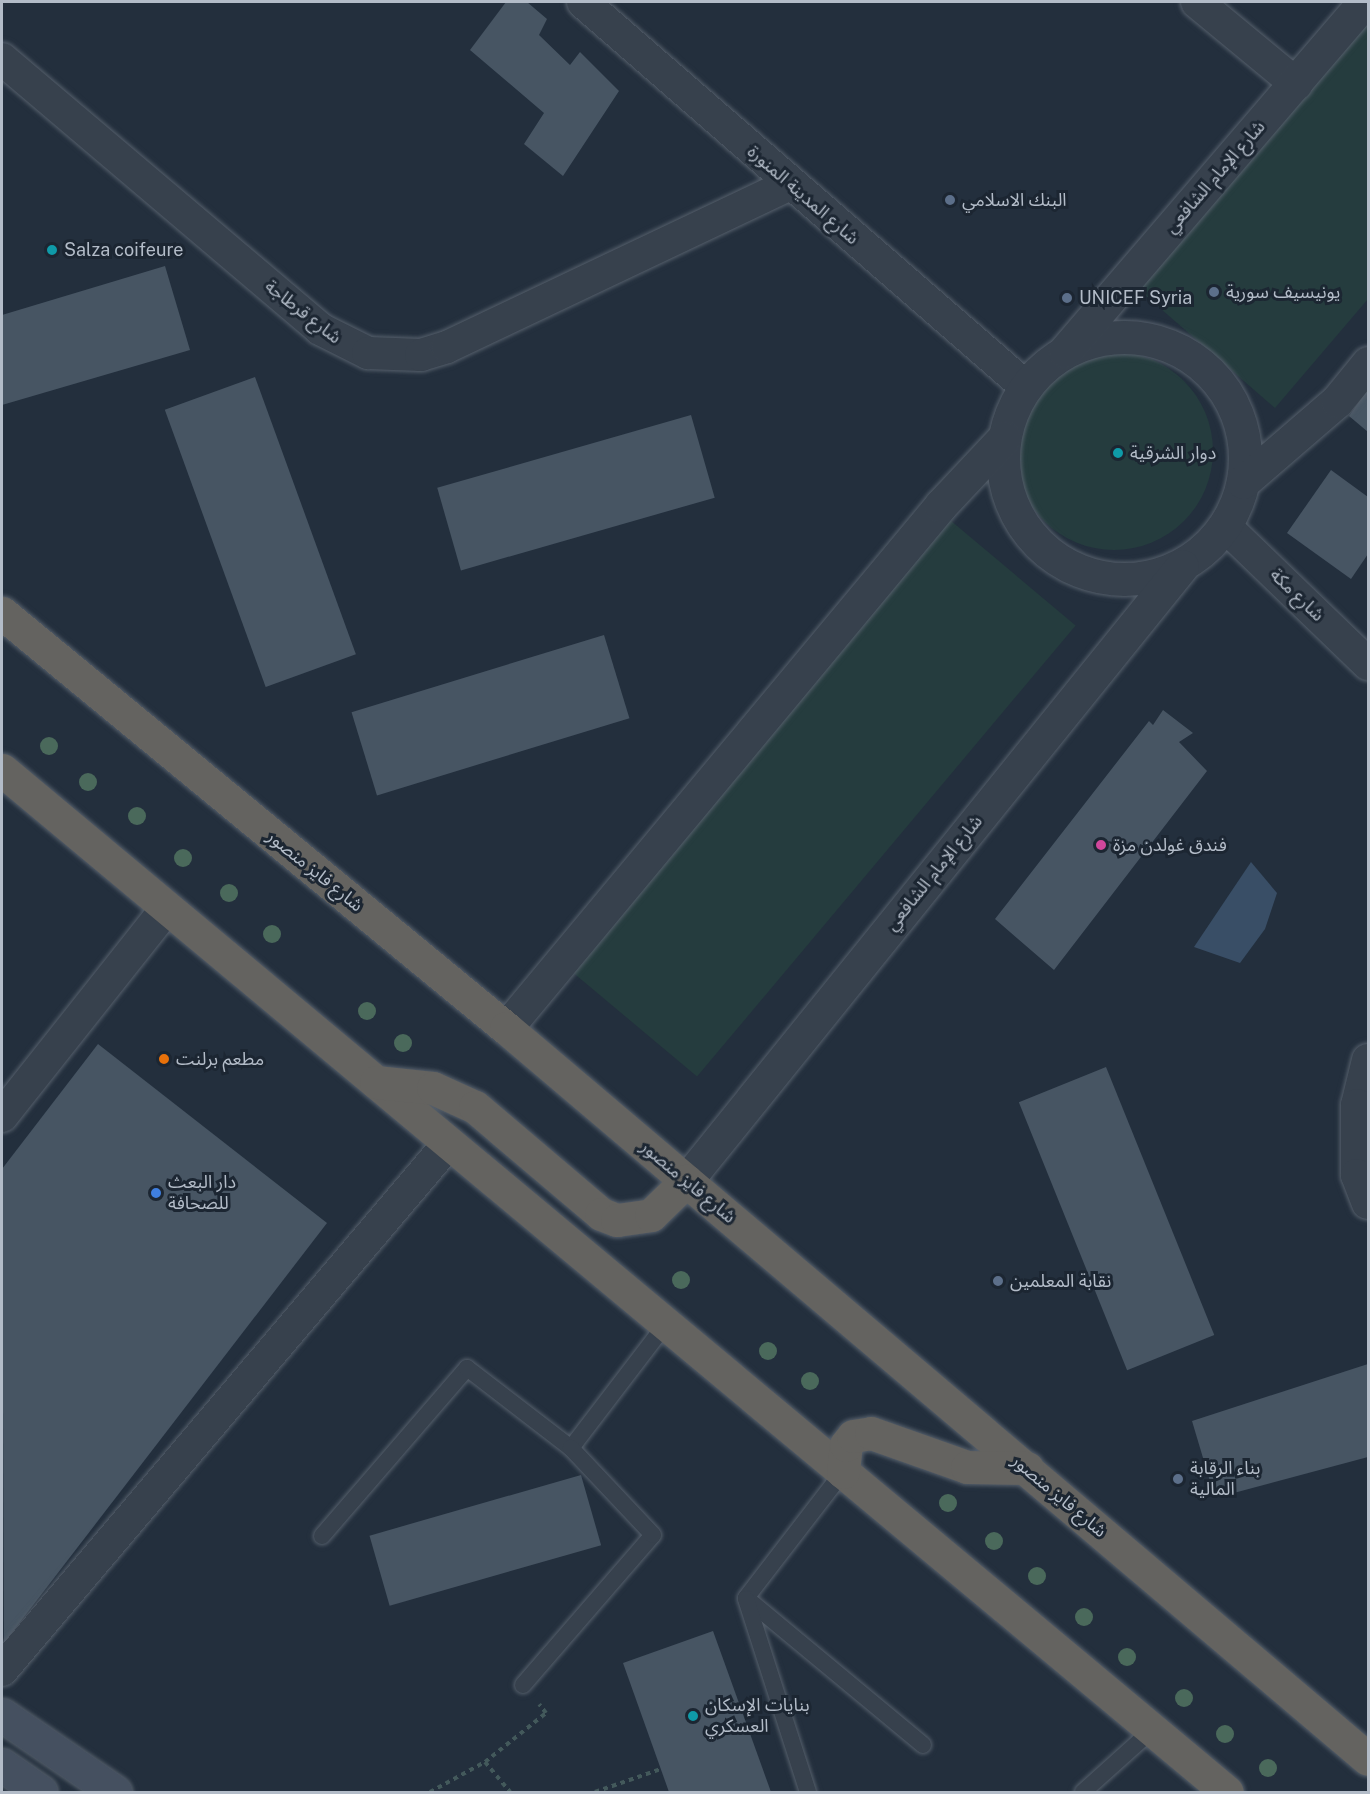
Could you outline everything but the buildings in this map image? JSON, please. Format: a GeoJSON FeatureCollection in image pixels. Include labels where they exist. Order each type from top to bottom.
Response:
{"type":"FeatureCollection","features":[{"type":"Feature","properties":{"kind":"highway","name":"شارع فايز منصور"},"geometry":{"type":"LineString","coordinates":[[2,613],[506,1028],[1368,1759]]}},
{"type":"Feature","properties":{"kind":"highway"},"geometry":{"type":"LineString","coordinates":[[2,770],[1227,1792]]}},
{"type":"Feature","properties":{"kind":"highway"},"geometry":{"type":"LineString","coordinates":[[376,1082],[414,1083],[465,1102],[601,1214],[617,1220],[651,1215],[686,1180]]}},
{"type":"Feature","properties":{"kind":"highway"},"geometry":{"type":"LineString","coordinates":[[843,1472],[846,1445],[854,1436],[871,1433],[967,1467],[1027,1468]]}},
{"type":"Feature","properties":{"kind":"main road"},"geometry":{"type":"LineString","coordinates":[[2,1715],[115,1792]]}},
{"type":"Feature","properties":{"kind":"main road"},"geometry":{"type":"LineString","coordinates":[[2,1765],[41,1792]]}},
{"type":"Feature","properties":{"kind":"street","name":"شارع المدينة المنورة"},"geometry":{"type":"LineString","coordinates":[[583,2],[1026,387]]}},
{"type":"Feature","properties":{"kind":"street"},"geometry":{"type":"LineString","coordinates":[[1197,2],[1296,84]]}},
{"type":"Feature","properties":{"kind":"street","name":"شارع الإمام الشافعي"},"geometry":{"type":"LineString","coordinates":[[1026,387],[1065,351],[1364,2]]}},
{"type":"Feature","properties":{"kind":"street","name":"شارع قرطاجة"},"geometry":{"type":"LineString","coordinates":[[2,59],[320,329],[368,353],[421,355],[447,347],[790,184]]}},
{"type":"Feature","properties":{"kind":"street"},"geometry":{"type":"LineString","coordinates":[[1065,351],[1102,338],[1141,338],[1178,350],[1210,373],[1233,405],[1244,442],[1243,482],[1225,526]]}},
{"type":"Feature","properties":{"kind":"street"},"geometry":{"type":"LineString","coordinates":[[1243,482],[1337,401],[1368,363]]}},
{"type":"Feature","properties":{"kind":"street"},"geometry":{"type":"LineString","coordinates":[[506,1028],[941,505],[1004,438],[1026,387]]}},
{"type":"Feature","properties":{"kind":"street"},"geometry":{"type":"LineString","coordinates":[[1004,438],[1005,484],[1022,526],[1054,558],[1095,577],[1140,579],[1182,566]]}},
{"type":"Feature","properties":{"kind":"street","name":"شارع الإمام الشافعي"},"geometry":{"type":"LineString","coordinates":[[686,1180],[1182,566],[1225,526]]}},
{"type":"Feature","properties":{"kind":"street","name":"شارع مكة"},"geometry":{"type":"LineString","coordinates":[[1225,526],[1368,664]]}},
{"type":"Feature","properties":{"kind":"street"},"geometry":{"type":"LineString","coordinates":[[2,1116],[167,908]]}},
{"type":"Feature","properties":{"kind":"street"},"geometry":{"type":"LineString","coordinates":[[1368,1060],[1357,1105],[1357,1175],[1368,1203]]}},
{"type":"Feature","properties":{"kind":"street"},"geometry":{"type":"LineString","coordinates":[[2,1669],[449,1143]]}},
{"type":"Feature","properties":{"kind":"lane"},"geometry":{"type":"LineString","coordinates":[[571,1448],[665,1324]]}},
{"type":"Feature","properties":{"kind":"lane"},"geometry":{"type":"LineString","coordinates":[[322,1536],[467,1368],[571,1448],[654,1535],[523,1685]]}},
{"type":"Feature","properties":{"kind":"lane"},"geometry":{"type":"LineString","coordinates":[[746,1598],[843,1472]]}},
{"type":"Feature","properties":{"kind":"lane"},"geometry":{"type":"LineString","coordinates":[[746,1598],[923,1745]]}},
{"type":"Feature","properties":{"kind":"lane"},"geometry":{"type":"LineString","coordinates":[[746,1598],[808,1792]]}},
{"type":"Feature","properties":{"kind":"lane"},"geometry":{"type":"LineString","coordinates":[[1083,1792],[1152,1730]]}},
{"type":"Feature","properties":{"kind":"path"},"geometry":{"type":"LineString","coordinates":[[430,1792],[485,1762],[546,1713]]}},
{"type":"Feature","properties":{"kind":"path"},"geometry":{"type":"LineString","coordinates":[[485,1762],[510,1792]]}},
{"type":"Feature","properties":{"kind":"path"},"geometry":{"type":"LineString","coordinates":[[595,1792],[661,1769]]}},
{"type":"Feature","properties":{"kind":"green space"},"geometry":{"type":"Polygon","coordinates":[[[1368,4],[1368,299],[1275,408],[1130,282],[1368,4]]]}},
{"type":"Feature","properties":{"kind":"green space"},"geometry":{"type":"Polygon","coordinates":[[[1114,352],[1133,354],[1152,360],[1169,369],[1184,381],[1196,396],[1205,413],[1211,432],[1213,451],[1211,470],[1205,489],[1196,506],[1184,521],[1169,533],[1152,542],[1133,548],[1114,550],[1095,548],[1076,542],[1059,533],[1044,521],[1032,506],[1023,489],[1017,470],[1015,451],[1017,432],[1023,413],[1032,396],[1044,381],[1059,369],[1076,360],[1095,354],[1114,352]]]}},
{"type":"Feature","properties":{"kind":"green space"},"geometry":{"type":"Polygon","coordinates":[[[950,520],[1076,625],[697,1077],[571,971],[950,520]]]}},
{"type":"Feature","properties":{"kind":"water"},"geometry":{"type":"Polygon","coordinates":[[[1251,862],[1277,893],[1265,929],[1240,963],[1194,947],[1251,862]]]}},
{"type":"Feature","properties":{"kind":"place","name":"البنك الاسلامي"},"geometry":{"type":"Point","coordinates":[950,200]}},
{"type":"Feature","properties":{"kind":"place","name":"Salza coifeure"},"geometry":{"type":"Point","coordinates":[52,250]}},
{"type":"Feature","properties":{"kind":"place","name":"يونيسيف سورية"},"geometry":{"type":"Point","coordinates":[1214,292]}},
{"type":"Feature","properties":{"kind":"place","name":"UNICEF Syria"},"geometry":{"type":"Point","coordinates":[1067,298]}},
{"type":"Feature","properties":{"kind":"place","name":"دوار الشرقية"},"geometry":{"type":"Point","coordinates":[1118,453]}},
{"type":"Feature","properties":{"kind":"place","name":"فندق غولدن مزة"},"geometry":{"type":"Point","coordinates":[1101,845]}},
{"type":"Feature","properties":{"kind":"place","name":"مطعم برلنت"},"geometry":{"type":"Point","coordinates":[164,1059]}},
{"type":"Feature","properties":{"kind":"place","name":"دار البعث للصحافة"},"geometry":{"type":"Point","coordinates":[156,1193]}},
{"type":"Feature","properties":{"kind":"place","name":"نقابة المعلمين"},"geometry":{"type":"Point","coordinates":[998,1281]}},
{"type":"Feature","properties":{"kind":"place","name":"بناء الرقابة المالية"},"geometry":{"type":"Point","coordinates":[1178,1479]}},
{"type":"Feature","properties":{"kind":"place","name":"بنايات الإسكان العسكري"},"geometry":{"type":"Point","coordinates":[693,1716]}}]}
